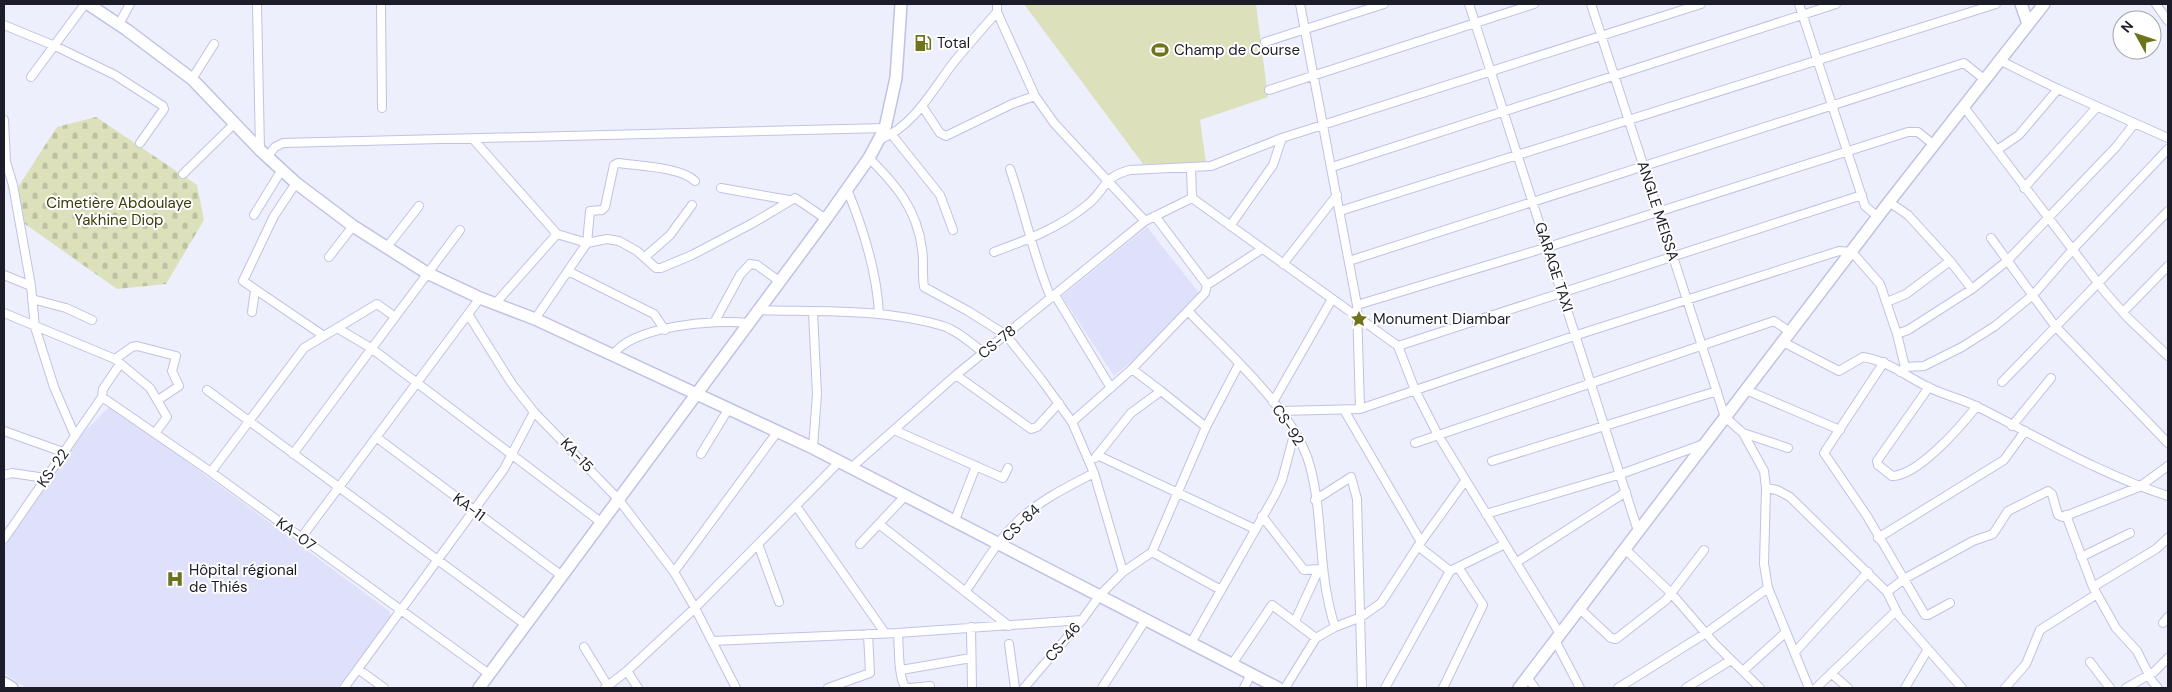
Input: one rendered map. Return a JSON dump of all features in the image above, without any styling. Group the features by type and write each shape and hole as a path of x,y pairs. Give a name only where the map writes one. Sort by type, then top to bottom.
{"street":[{"path":"31,77 86,4 119,24 192,79 264,154 296,183 354,226 427,273 480,298 535,319 840,461 1278,688"},
{"path":"119,24 130,4"},
{"path":"257,4 264,154"},
{"path":"381,4 382,108"},
{"path":"886,134 896,78 901,4"},
{"path":"1300,4 1350,261 1359,318 1360,409"},
{"path":"1265,42 1384,4"},
{"name":"GARAGE TAXI","path":"1469,4 1577,335 1638,531"},
{"path":"1269,90 1534,4"},
{"name":"ANGLE MEISSA","path":"1592,4 1725,417"},
{"path":"994,252 1031,239 1059,225 1088,205 1108,179 1117,173 1130,170 1211,166 1282,138 1324,124 1700,4"},
{"path":"1799,4 1865,206 1878,217"},
{"path":"1332,167 1836,4"},
{"path":"1340,211 1996,4"},
{"path":"2022,4 2028,24"},
{"path":"1518,688 1878,217 2044,4"},
{"path":"2156,4 2168,21"},
{"path":"479,688 619,500 695,393 826,219 886,134 922,106 997,8 1034,96 1054,123 1145,221"},
{"path":"4,25 55,46 115,75 164,107 140,143"},
{"path":"192,79 214,44"},
{"path":"2001,61 2097,107 2168,138"},
{"path":"1350,261 1964,63 1986,80"},
{"path":"1997,150 2019,135 2058,89"},
{"path":"922,106 940,133 946,136 1006,106 1034,96"},
{"path":"1964,107 2024,188 2098,282 2123,312 2168,356"},
{"path":"2024,188 2097,107"},
{"path":"4,120 5,167 31,286 35,327 54,387 75,436"},
{"path":"183,174 235,123"},
{"path":"1897,334 1908,330 1972,289 2007,261 2116,147 2134,124"},
{"path":"1357,305 1548,247 1908,132 1918,132 1934,145"},
{"path":"264,154 283,144 473,138 886,134 923,172 940,195 953,230"},
{"path":"473,138 557,234 587,243 607,240 619,242 644,257 656,268 661,268 744,228 789,200"},
{"path":"1230,226 1273,165 1282,138"},
{"path":"1903,369 1924,366 1962,347 1995,326 2034,294 2073,249 2168,149"},
{"path":"869,158 894,183 914,216 922,249 924,287 968,311 1006,335 1072,422 1094,473 1123,572"},
{"path":"535,319 587,243 590,211 592,209 602,210 605,207 614,165 618,163 674,172 692,178 695,181"},
{"path":"1191,168 1192,198 1398,346 1415,390 1438,435 1517,562 1557,637 1580,688"},
{"path":"1010,169 1026,216 1040,272 1111,388"},
{"path":"254,215 282,171"},
{"path":"296,183 274,216 242,281 324,336"},
{"path":"721,188 789,200 798,199 826,219"},
{"path":"847,189 874,276 878,314"},
{"path":"1284,264 1337,195"},
{"path":"1398,346 1862,195"},
{"name":"CS-78","path":"852,467 956,375 1145,221 1192,198"},
{"path":"1890,202 1908,214 1972,289"},
{"path":"644,257 670,235 692,205"},
{"path":"387,247 419,206"},
{"path":"2002,382 2168,211"},
{"path":"1155,216 1207,285"},
{"path":"329,257 354,226"},
{"path":"293,454 394,316 460,230"},
{"path":"495,304 557,234"},
{"path":"1991,238 2034,294 2055,326 2168,442"},
{"path":"1072,422 1132,369 1189,312 1205,293 1207,285 1262,248"},
{"path":"1281,412 1360,409 1577,335 1840,251 1852,252 1876,278 1887,302 1897,334 1903,369"},
{"path":"1887,302 1906,294 1950,261"},
{"path":"715,321 740,275 750,264 757,265 779,281"},
{"path":"2123,312 2168,266"},
{"path":"568,271 654,314 665,330"},
{"path":"4,275 31,286"},
{"path":"252,312 255,290"},
{"path":"301,538 480,298"},
{"path":"32,299 66,308 92,320"},
{"path":"1273,402 1332,299"},
{"path":"210,472 304,348 377,304 394,316"},
{"path":"757,310 840,311 878,314 944,326 984,353"},
{"path":"813,312 817,394 813,448"},
{"name":"CS-92","path":"1189,312 1273,402 1295,431 1310,465 1315,500 1320,570 1335,627"},
{"path":"4,313 117,362 150,388 167,417 155,434"},
{"name":"KA-15","path":"468,314 512,384 534,412 619,500 674,572 695,608 736,688"},
{"path":"613,355 620,346 665,330 715,321 747,323"},
{"path":"1415,443 1774,321 1790,332"},
{"path":"337,328 371,348 602,523"},
{"path":"1783,342 1839,371 1863,357 1903,369 1929,387 1977,406 2012,426 2140,487 2168,496"},
{"path":"117,362 132,347 137,346 176,356 172,371 178,386 158,400"},
{"name":"KS-22","path":"4,539 102,396 103,389 117,362"},
{"path":"1884,362 1824,454 1867,516 1878,538 1925,615 1950,603"},
{"path":"1221,590 1152,552 1206,427 1239,364"},
{"path":"1132,369 1206,427"},
{"path":"956,375 1031,429 1037,427 1058,403"},
{"path":"2012,426 2051,378"},
{"path":"1929,387 1877,461 1878,465 1892,476 1919,464 1940,448 1977,406"},
{"path":"207,390 526,624"},
{"path":"1746,390 1840,430"},
{"path":"1090,464 1131,413 1161,391"},
{"path":"1492,461 1717,391"},
{"name":"KA-07","path":"102,396 402,609 489,674"},
{"path":"701,454 729,408"},
{"path":"1344,410 1420,544 1450,571"},
{"path":"344,688 504,469 534,412"},
{"path":"1725,417 1743,433 1762,465 1766,488 1764,564 1768,588 1809,688"},
{"path":"894,430 1003,478 1008,468"},
{"path":"4,431 63,452"},
{"path":"674,572 778,431"},
{"path":"1191,643 1282,480 1295,431"},
{"path":"1878,538 2004,460 2025,431"},
{"path":"1743,433 1788,448"},
{"name":"KA-11","path":"376,437 562,576"},
{"path":"1486,514 1621,474 1705,444"},
{"path":"1097,456 1179,492 1255,530"},
{"path":"584,646 606,687 628,671 695,608 840,461"},
{"path":"955,520 976,466"},
{"path":"1887,592 1904,579 1993,534 2008,511 2048,491 2052,494 2060,517 2140,487 2168,466"},
{"path":"4,474 12,472 45,478"},
{"name":"CS-84","path":"965,592 999,543 1019,520 1051,495 1094,473"},
{"path":"1315,500 1350,477 1357,499 1362,688"},
{"path":"1285,688 1316,638 1335,627 1360,617 1381,603 1420,544 1466,481"},
{"path":"1766,488 1777,490 1790,498 1868,572 1887,592 1896,611 1962,688"},
{"path":"1517,562 1626,492"},
{"path":"860,544 906,495"},
{"path":"796,506 885,633"},
{"path":"2066,515 2095,590 2116,628 2137,651 2158,688"},
{"path":"1262,516 1304,570 1320,570 1295,621"},
{"path":"879,524 1009,626"},
{"path":"2081,557 2130,532"},
{"path":"2005,688 2026,664 2040,630 2156,549 2168,538"},
{"path":"758,544 779,602"},
{"path":"1385,688 1450,571 1505,544"},
{"path":"1625,549 1671,593 1731,660 1757,685 1748,688"},
{"path":"1579,608 1611,638 1616,639 1660,606 1704,550"},
{"name":"CS-46","path":"1024,688 1082,620 1100,595 1123,572 1152,552"},
{"path":"1443,688 1483,605 1458,567"},
{"path":"1795,652 1868,572"},
{"path":"1618,688 1706,633 1768,588"},
{"path":"1232,664 1272,605 1316,638"},
{"path":"1816,688 1896,611"},
{"path":"1102,688 1146,618"},
{"path":"712,641 898,633 1082,620"},
{"path":"971,627 972,688"},
{"path":"1743,671 1786,632"},
{"path":"898,633 903,684 906,688"},
{"path":"828,688 870,673 868,634"},
{"path":"1009,644 1015,688"},
{"path":"1905,688 1928,649"},
{"path":"901,670 971,658"},
{"path":"2126,688 2149,675 2168,658"},
{"path":"1686,688 1731,660"},
{"path":"2090,662 2110,688"},
{"path":"358,669 384,688"},
{"path":"628,671 638,688"},
{"path":"1831,673 1848,688"},
{"path":"1244,688 1251,674"},
{"path":"1527,677 1535,688"},
{"path":"4,683 12,688"},
{"path":"910,688 930,686"}],"shaded area":[{"path":"1147,227 1200,294 1135,359 1114,376 1062,296"},
{"name":"Hôpital régional de Thiés","path":"109,407 116,409 389,611 391,616 337,688 26,688 4,673 4,547 82,434"}],"green space":[{"name":"Champ de Course","path":"1024,4 1256,4 1268,97 1200,120 1206,163 1143,164"},
{"name":"Cimetière Abdoulaye Yakhine Diop","path":"96,117 197,185 204,220 166,284 117,289 25,224 18,187 57,127"}],"place":[{"name":"Total","path":"923,43"},
{"name":"Champ de Course","path":"1160,50"},
{"name":"Monument Diambar","path":"1359,319"},
{"name":"Hôpital régional de Thiés","path":"175,579"}]}
